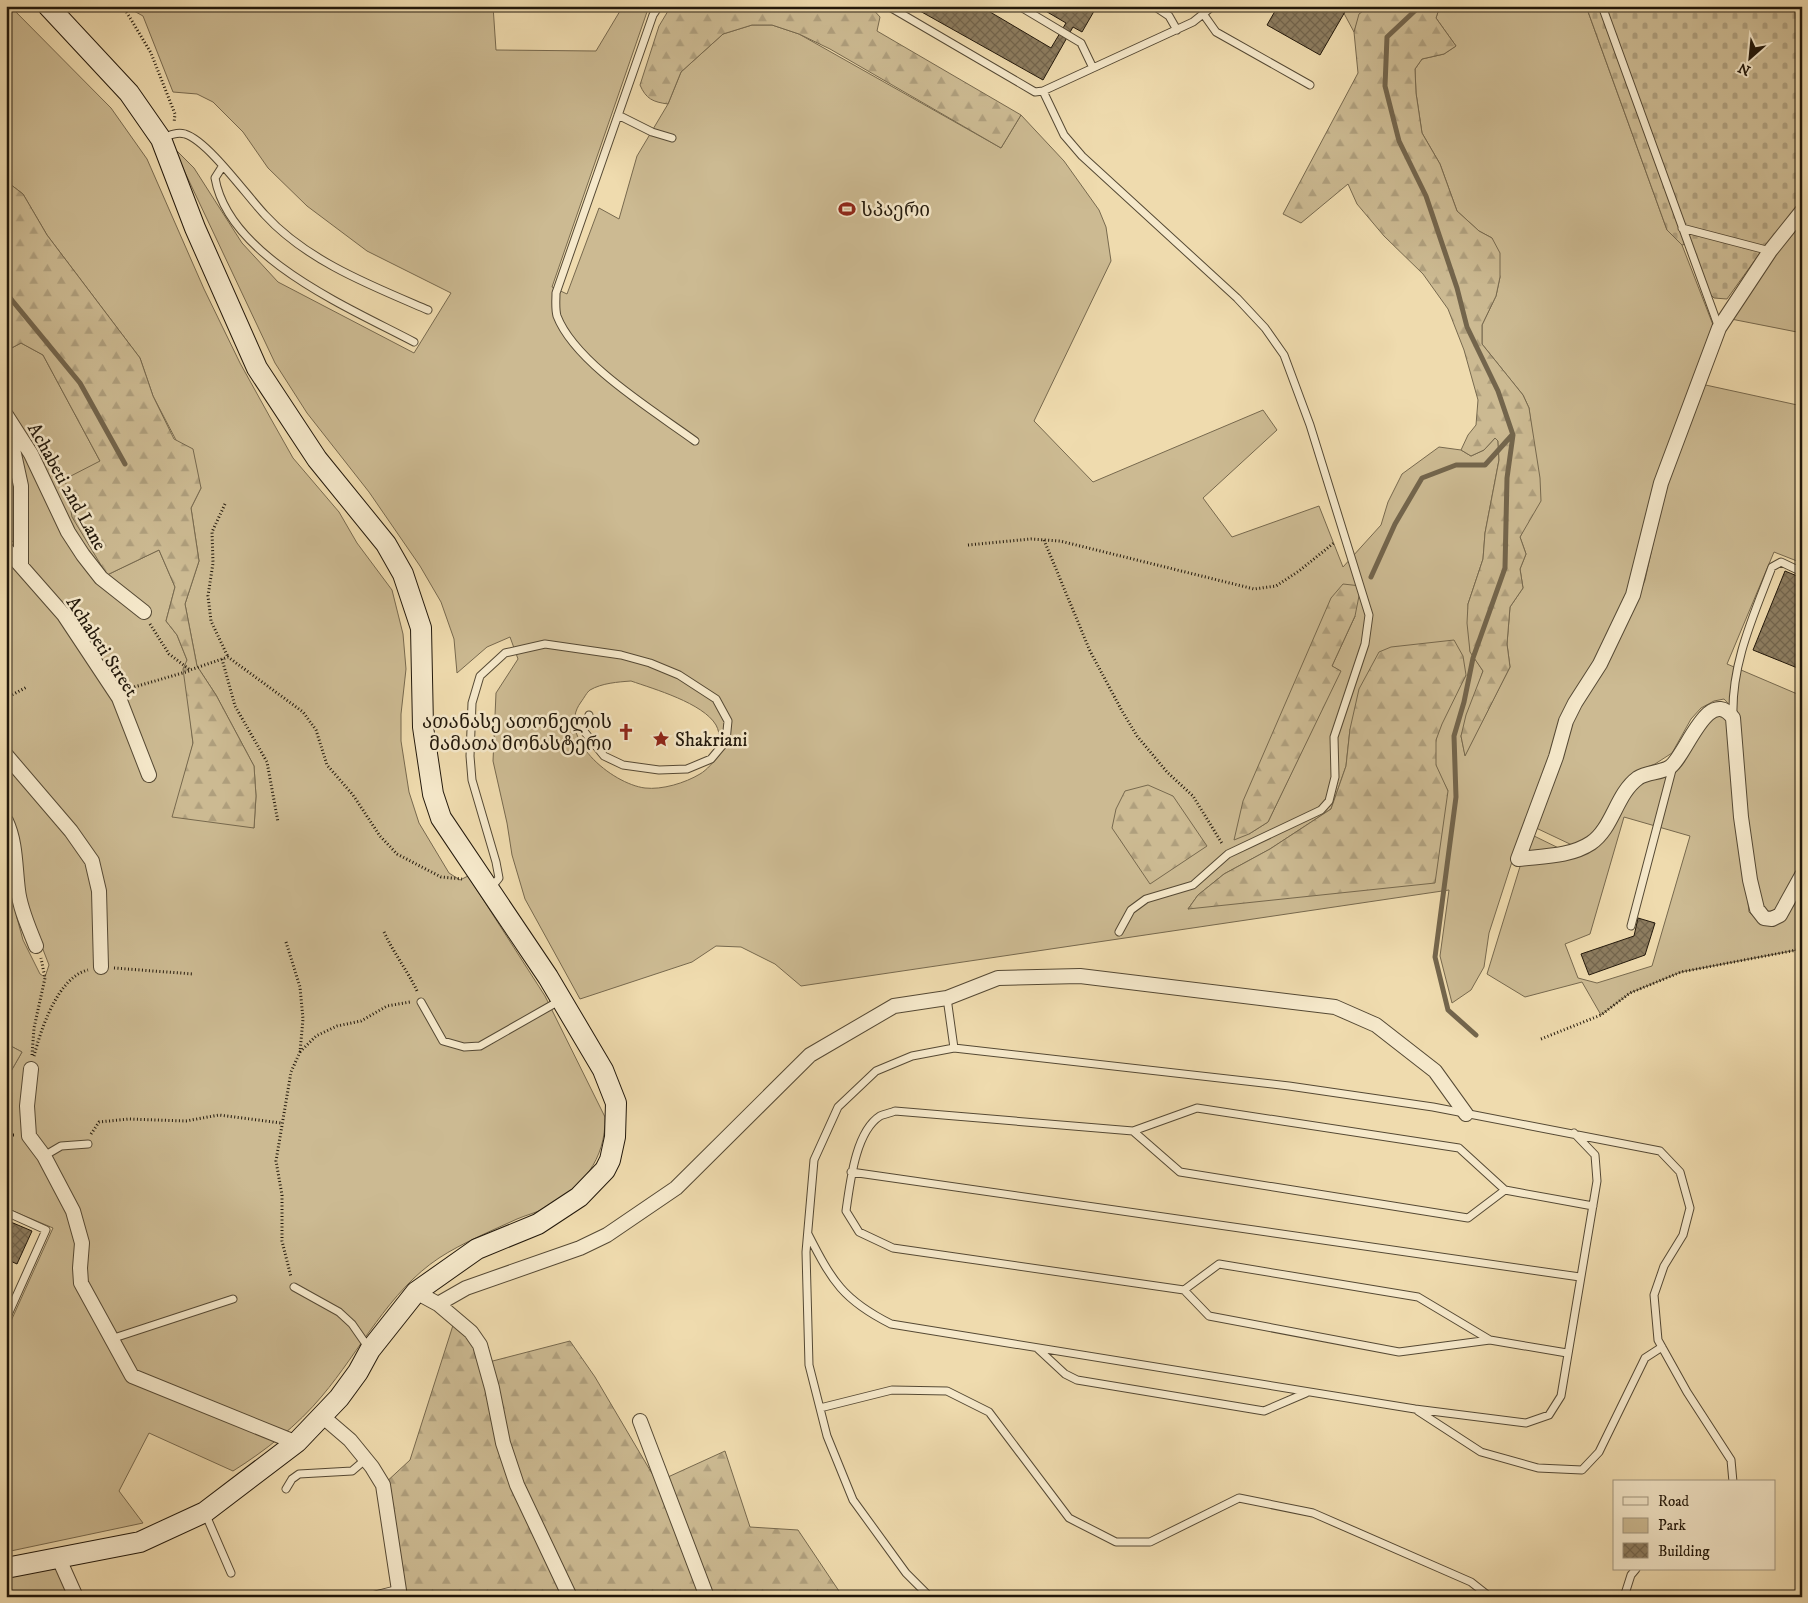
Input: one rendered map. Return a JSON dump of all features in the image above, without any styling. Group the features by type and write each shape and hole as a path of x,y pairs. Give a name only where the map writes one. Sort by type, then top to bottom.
{"street":[{"path":"6,1568 140,1542 205,1512 296,1443 339,1398 370,1350 416,1292 477,1249 538,1224 578,1197 608,1165 615,1137 616,1103 603,1070 561,999 441,818 432,794 422,727 420,628 403,574 386,544 317,459 257,368 195,228 166,137 129,93 48,6"},
{"path":"1802,212 1770,251 1719,328 1661,483 1633,595 1600,664 1566,721 1556,757 1518,859 1573,852 1593,842 1606,826 1616,805 1638,778 1670,767 1695,728 1709,713 1716,709 1723,709 1733,718 1741,817 1750,880 1756,909 1764,918 1772,919 1780,915 1802,875"},
{"path":"9,420 11,440 21,486 21,565"},
{"name":"Achabeti 2nd Lane","path":"9,420 31,454 68,532 83,555 101,578 144,612"},
{"name":"Achabeti Street","path":"6,548 64,615 115,693 149,775"},
{"path":"6,755 71,831 92,862 99,890 101,967"},
{"path":"6,821 10,830 16,861 18,892 36,946"},
{"path":"438,1304 466,1288 580,1248 607,1235 676,1188 810,1055 894,1006 947,998 998,978 1080,976 1335,1007 1376,1025 1435,1071 1466,1114"},
{"path":"31,1069 27,1106 28,1136 44,1156 73,1211 82,1243 81,1283 132,1376 296,1443"},
{"path":"416,1292 438,1304 471,1332 480,1345 492,1388 503,1443 516,1485 570,1597"},
{"path":"322,1416 350,1440 366,1459 383,1485 400,1593"},
{"path":"640,1421 707,1597"},
{"path":"59,1559 76,1597"}],"lane":[{"path":"659,6 653,15 556,293 556,314 568,336 591,364 695,442"},
{"path":"888,6 1035,92 1043,92 1177,30 1204,15 1213,6"},
{"path":"1019,6 1081,43 1093,68"},
{"path":"1154,6 1169,16 1177,30"},
{"path":"1602,6 1719,328"},
{"path":"1204,15 1208,24 1216,32 1310,85"},
{"path":"1043,92 1064,135 1082,156 1237,298 1265,328 1284,355 1310,425 1369,615 1365,644 1334,737 1335,777 1329,801 1321,810 1228,854 1193,885 1146,899 1131,910 1119,932"},
{"path":"618,115 652,132 672,138"},
{"path":"166,137 184,134 195,139 266,217 309,251 348,276 428,310"},
{"path":"222,167 215,178 217,190 244,235 303,283 414,342"},
{"path":"1682,228 1770,251"},
{"path":"1733,718 1732,695 1740,650 1772,567 1781,562 1802,572"},
{"path":"489,890 499,878 472,780 470,756 472,703 480,676 505,653 545,644 622,655 650,662 679,676 716,699 728,721 726,741 711,759 687,769 659,770 623,765 604,756 583,730 589,715"},
{"path":"1631,926 1675,761"},
{"path":"947,998 954,1048"},
{"path":"422,1002 443,1041 464,1046 480,1046 561,999"},
{"path":"930,1597 906,1573 854,1500 827,1436 809,1365 806,1252 814,1160 838,1107 876,1071 912,1056 954,1048 1289,1086 1466,1114 1574,1133 1660,1151 1680,1172 1690,1208 1683,1235 1664,1266 1654,1295 1658,1340 1687,1392 1731,1460 1733,1480"},
{"path":"1567,1353 1490,1340 1399,1352 1209,1316 1184,1290 893,1248 859,1232 846,1211 851,1172 865,1133 880,1116 896,1111 1133,1131 1197,1108 1460,1148 1505,1190 1593,1206"},
{"path":"1133,1131 1180,1172 1429,1212 1468,1218 1505,1190"},
{"path":"808,1234 822,1262 846,1296 868,1312 891,1324 1416,1410 1526,1423 1549,1415 1560,1396 1598,1181 1595,1155 1574,1133"},
{"path":"44,1156 61,1146 88,1144"},
{"path":"851,1172 1580,1277"},
{"path":"6,1212 46,1230 6,1319"},
{"path":"1184,1290 1219,1264 1418,1297 1490,1340"},
{"path":"294,1287 338,1312 352,1324 370,1350"},
{"path":"110,1339 234,1299"},
{"path":"1416,1410 1481,1452 1538,1468 1582,1470 1599,1452 1645,1358 1662,1347"},
{"path":"1036,1348 1065,1374 1077,1380 1264,1411 1307,1392"},
{"path":"820,1408 892,1390 947,1391 990,1412 1069,1518 1116,1542 1150,1542 1240,1498 1313,1513 1471,1582 1490,1597"},
{"path":"286,1489 292,1479 299,1474 352,1471 366,1459"},
{"path":"205,1512 231,1573"},
{"path":"1624,1597 1631,1575 1635,1570"},
{"path":"367,1597 400,1593"}],"path":[{"path":"123,6 151,53 175,114 166,137"},
{"path":"225,504 212,532 213,563 208,596 211,621 228,657 303,712 316,730 327,765 353,795 380,836 397,854 441,877 460,880 478,873"},
{"path":"968,545 1031,539 1060,541 1254,589 1276,586 1299,571 1343,535"},
{"path":"1044,540 1090,651 1122,711 1137,736 1167,772 1193,796 1228,854"},
{"path":"144,612 168,654 190,670"},
{"path":"115,693 228,657"},
{"path":"222,660 235,706 267,762 278,822"},
{"path":"6,698 27,687"},
{"path":"300,1052 316,1036 337,1026 360,1021 387,1006 403,1002 422,1002 412,980 393,954 384,932"},
{"path":"286,942 300,987 303,1019 300,1052 291,1072 276,1161 282,1195 282,1241 294,1287"},
{"path":"31,1069 34,1028 45,978 43,962 36,946"},
{"path":"1541,1039 1601,1015 1630,993 1681,972 1802,949"},
{"path":"31,1069 39,1035 65,985 80,972 101,967 193,974"},
{"path":"88,1144 92,1129 99,1122 129,1119 186,1121 220,1115 281,1123"}],"green space":[{"path":"6,6 10,6 111,108 147,159 204,289 240,363 293,458 339,512 357,543 392,590 403,634 406,669 401,714 401,741 409,792 419,823 449,873 460,880 468,876 545,996 605,1117 601,1146 596,1159 581,1182 570,1192 545,1208 467,1242 439,1258 421,1272 390,1304 336,1379 313,1407 281,1437 257,1455 233,1471 149,1433 119,1491 143,1523 6,1552 6,1332 53,1228 6,1208 6,1080 22,1052 9,1045 6,1047 6,834 17,918 23,940 40,974 45,977 49,965 23,898 17,838 6,808 6,762 22,767 6,743 6,552 72,635 121,710 129,703 98,657 25,563 16,441 93,565 6,411 6,351 21,343 43,355 100,461 107,575 159,550 175,587 166,621 177,635 187,660 187,688 193,744 182,784 254,828 256,796 254,766 216,695 197,666 185,604 199,561 191,508 201,488 153,396 140,358 47,235 23,194 6,181"},
{"path":"125,6 493,6 496,50 596,51 623,6 649,6 552,287 567,294 599,208 619,219 637,156 668,104 681,72 723,34 752,25 772,25 799,34 1001,148 1021,115 1064,161 1099,210 1106,227 1111,261 1034,421 1093,482 1263,410 1277,430 1203,498 1232,537 1319,506 1343,567 1381,525 1388,502 1402,474 1439,447 1461,450 1471,456 1484,450 1495,438 1498,441 1499,460 1485,533 1483,559 1468,604 1470,651 1483,671 1461,736 1465,755 1510,667 1507,644 1510,607 1523,588 1520,569 1526,554 1520,537 1529,519 1532,434 1529,408 1523,395 1482,344 1482,325 1496,296 1500,277 1492,238 1479,231 1457,211 1440,164 1422,133 1416,93 1415,69 1422,59 1444,54 1456,46 1436,18 1440,6 1586,6 1667,230 1682,245 1715,330 1638,568 1519,840 1489,933 1484,967 1471,990 1452,1003 1440,956 1449,890 801,986 775,964 741,947 716,946 692,962 580,999 525,899 512,855 493,761 496,693 518,659 510,637 487,647 457,673 454,639 441,602 420,566 369,492 307,413 275,363 173,147 194,168 242,243 278,282 414,353 451,293 367,251 307,206 268,168 243,132 213,102 197,94 173,92 143,16","holes":["1355,616 1332,666 1340,671 1268,822 1249,834","1466,675 1443,719 1435,743 1434,755 1436,766 1448,791 1188,909 1198,895 1224,874 1270,849 1331,809 1346,766 1350,729","631,681 665,693 689,704 710,717 719,732 719,756 700,774 673,785 645,788 632,785 617,778 591,757 581,744 575,730 575,716 581,702 590,690 615,682"]},
{"path":"671,6 870,6 880,17 877,31 1021,115 1001,148 830,49 799,34 772,25 752,25 723,34 681,72 668,104 658,102 648,97 640,85 659,26"},
{"path":"1340,6 1370,6 1360,14 1354,32"},
{"path":"1370,6 1440,6 1436,18 1456,46 1444,54 1422,59 1415,69 1416,93 1422,133 1440,164 1457,211 1479,231 1492,238 1500,253 1500,277 1496,296 1482,325 1482,344 1523,395 1529,408 1540,478 1541,501 1520,537 1526,554 1520,569 1523,588 1510,607 1507,644 1510,667 1465,756 1461,736 1466,715 1483,671 1470,652 1467,623 1468,604 1483,559 1485,533 1499,460 1498,441 1495,438 1484,450 1471,456 1461,450 1468,435 1476,425 1478,400 1464,350 1448,309 1423,274 1384,236 1357,204 1348,184 1301,223 1283,214 1358,73 1354,32 1359,14"},
{"path":"1586,6 1802,6 1802,202 1789,221 1765,246 1727,299 1714,298 1708,292 1691,243 1682,245 1667,230"},
{"path":"6,181 23,194 47,235 140,358 153,396 174,439 193,449 201,488 191,508 199,561 185,604 197,666 216,695 254,766 256,796 254,828 172,817 193,743 183,669 187,660 177,635 166,621 175,587 159,550 107,575 72,517 65,479 100,461 43,355 21,343 6,351"},
{"path":"1802,217 1802,333 1731,319"},
{"path":"1701,384 1802,406 1802,563 1774,552 1727,664 1802,696 1802,866 1778,912 1769,914 1760,905 1745,815 1738,714 1724,699 1714,701 1701,708 1691,719 1672,753 1655,764 1636,771 1589,838 1572,845 1534,827 1580,702 1636,603 1645,580 1667,480"},
{"path":"6,435 18,487 16,540 13,542 6,534"},
{"path":"1343,584 1361,586 1355,616 1332,666 1341,671 1268,822 1249,834 1234,840 1243,801 1331,598"},
{"path":"1454,640 1463,656 1466,675 1436,740 1436,765 1448,791 1435,883 1188,909 1198,895 1224,874 1270,849 1331,809 1346,766 1350,729 1359,689 1379,652 1391,647"},
{"path":"1719,711 1730,725 1749,912 1757,920 1773,923 1802,883 1802,949 1681,972 1630,993 1601,1015 1582,982 1525,997 1487,974 1530,834 1573,855 1597,843 1638,782 1672,769 1697,729","holes":["1624,817 1690,836 1652,966 1597,983 1578,978 1565,944 1590,934"]},
{"path":"1148,785 1173,796 1207,846 1150,884 1112,828 1116,809 1125,791"},
{"path":"9,1045 22,1052 6,1080 6,1047"},
{"path":"455,1319 485,1363 570,1341 595,1377 657,1482 725,1451 750,1527 798,1530 843,1597 400,1597 383,1485 410,1460"},
{"path":"59,1559 76,1597 6,1597 6,1568"}],"building":[{"path":"911,6 980,6 1051,48 1066,23 1037,6 1097,6 1082,32 1073,27 1043,80"},
{"path":"1278,6 1340,6 1346,10 1320,55 1267,25"},
{"path":"1785,571 1802,578 1802,664 1800,669 1753,650"},
{"path":"1638,918 1655,923 1645,955 1589,975 1581,954 1634,936"},
{"path":"6,1220 32,1231 17,1264 6,1259"}],"waterway":[{"path":"1420,6 1387,37 1385,86 1399,141 1426,196 1457,288 1467,327 1498,391 1513,435 1507,478 1505,568 1473,658 1464,702 1454,736 1456,797 1435,957 1448,1010 1476,1035"},
{"path":"6,293 80,383 125,464"},
{"path":"1371,577 1395,524 1422,478 1456,465 1485,465 1512,435"}],"place":[{"name":"სპაერი","path":"847,209"},
{"name":"ათანასე ათონელის მამათა მონასტერი","path":"626,732"},
{"name":"Shakriani","path":"661,739"}]}
